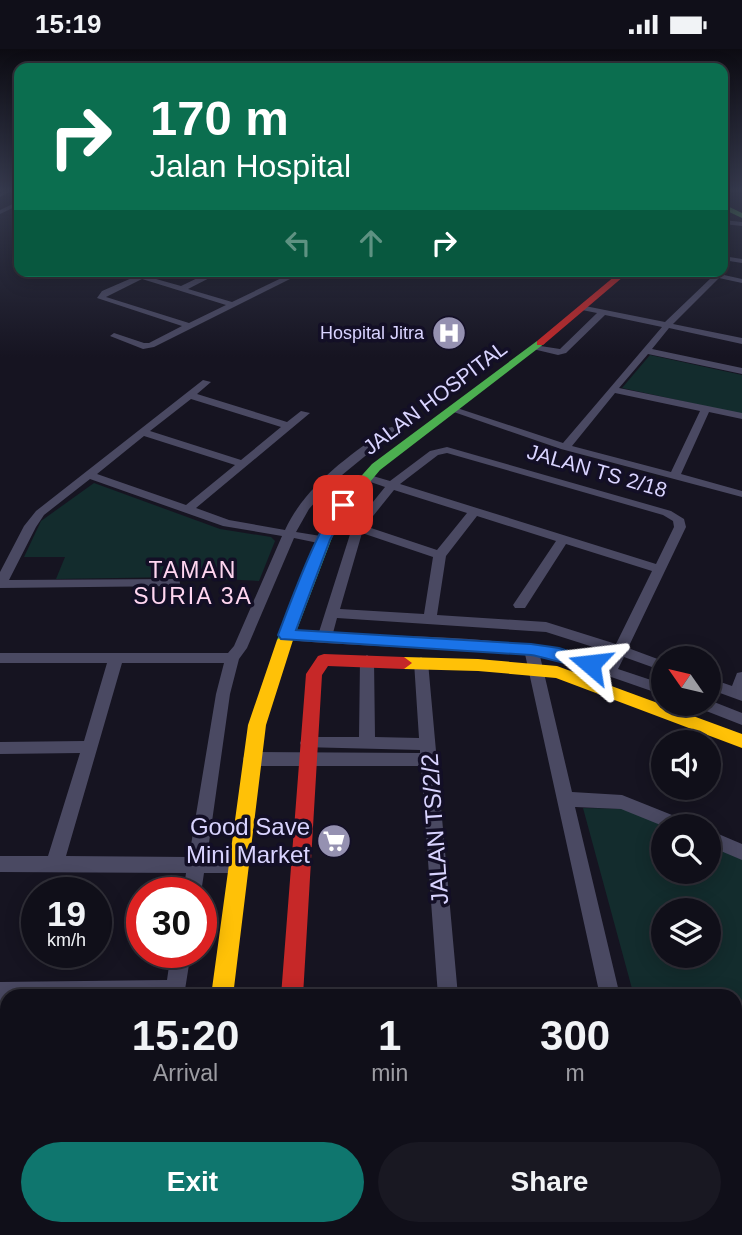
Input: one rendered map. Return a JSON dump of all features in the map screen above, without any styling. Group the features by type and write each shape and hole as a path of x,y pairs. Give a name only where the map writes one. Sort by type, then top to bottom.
{"main road":[{"name":"JALAN HOSPITAL","path":"223,989 251,759 262,705 323,540 343,505 366,477 388,457 537,347 619,277"},
{"path":"292,989 307,752 317,667 328,659 536,669 565,674 742,741"}],"street":[{"path":"729,279 742,268"},
{"path":"190,325 100,296 142,277 234,305"},
{"path":"181,289 206,277"},
{"path":"114,336 148,346 290,277"},
{"path":"565,447 648,351 666,326 716,277"},
{"path":"721,277 742,281"},
{"path":"585,308 742,341"},
{"path":"537,347 563,351 603,312"},
{"path":"648,351 742,371"},
{"path":"174,583 0,584 35,519 206,382"},
{"path":"614,390 742,416"},
{"path":"190,395 288,426"},
{"path":"675,476 706,409"},
{"path":"453,410 565,447 742,494"},
{"path":"187,509 304,413"},
{"path":"195,877 223,694 232,658 240,648 289,534 305,505 331,476 392,430"},
{"path":"143,432 242,464"},
{"name":"JALAN TS 2/18","path":"392,485 434,453 447,450 667,513 678,519 680,527 610,671"},
{"path":"90,475 239,526 323,540"},
{"path":"366,477 659,569"},
{"path":"324,638 358,528 392,485"},
{"path":"430,619 440,555 474,512"},
{"path":"358,528 440,555"},
{"path":"520,605 563,539"},
{"path":"331,613 555,629 651,662"},
{"path":"286,635 531,649 559,654 651,686"},
{"path":"531,649 608,989"},
{"path":"0,658 232,658"},
{"path":"55,864 116,658"},
{"path":"367,660 367,743"},
{"name":"JALAN TS/2/2","path":"421,662 447,989"},
{"path":"721,687 739,694 742,677"},
{"path":"721,711 742,719"},
{"path":"251,759 367,743 430,752"},
{"path":"0,748 90,747"},
{"path":"307,752 430,752"},
{"path":"567,799 622,802 652,814"},
{"path":"721,843 742,852"},
{"path":"0,864 237,865"},
{"path":"175,989 178,968"}],"green space":[{"path":"650,355 742,375 742,414 622,388"},
{"path":"94,483 220,529 271,537 275,541 259,581 180,577 56,579 65,557 24,557 41,521"},
{"path":"583,808 630,809 651,820 651,884 721,884 721,849 742,859 742,989 632,989"}],"traffic: fast":[{"path":"285,640 328,530 343,505 376,467 540,343"}],"traffic: slow":[{"path":"223,989 257,725 285,640"},
{"path":"404,663 478,665 557,672 742,741"}],"traffic: jam":[{"path":"540,343 619,277"},
{"path":"292,989 314,674 324,660 404,663"}],"place":[{"name":"Hospital Jitra","path":"449,333"},
{"name":"Good Save Mini Market","path":"334,841"}],"district":[{"name":"TAMAN SURIA 3A","path":"193,583"}],"route":[{"path":"343,505 323,540 286,635 531,649 590,664"}]}
